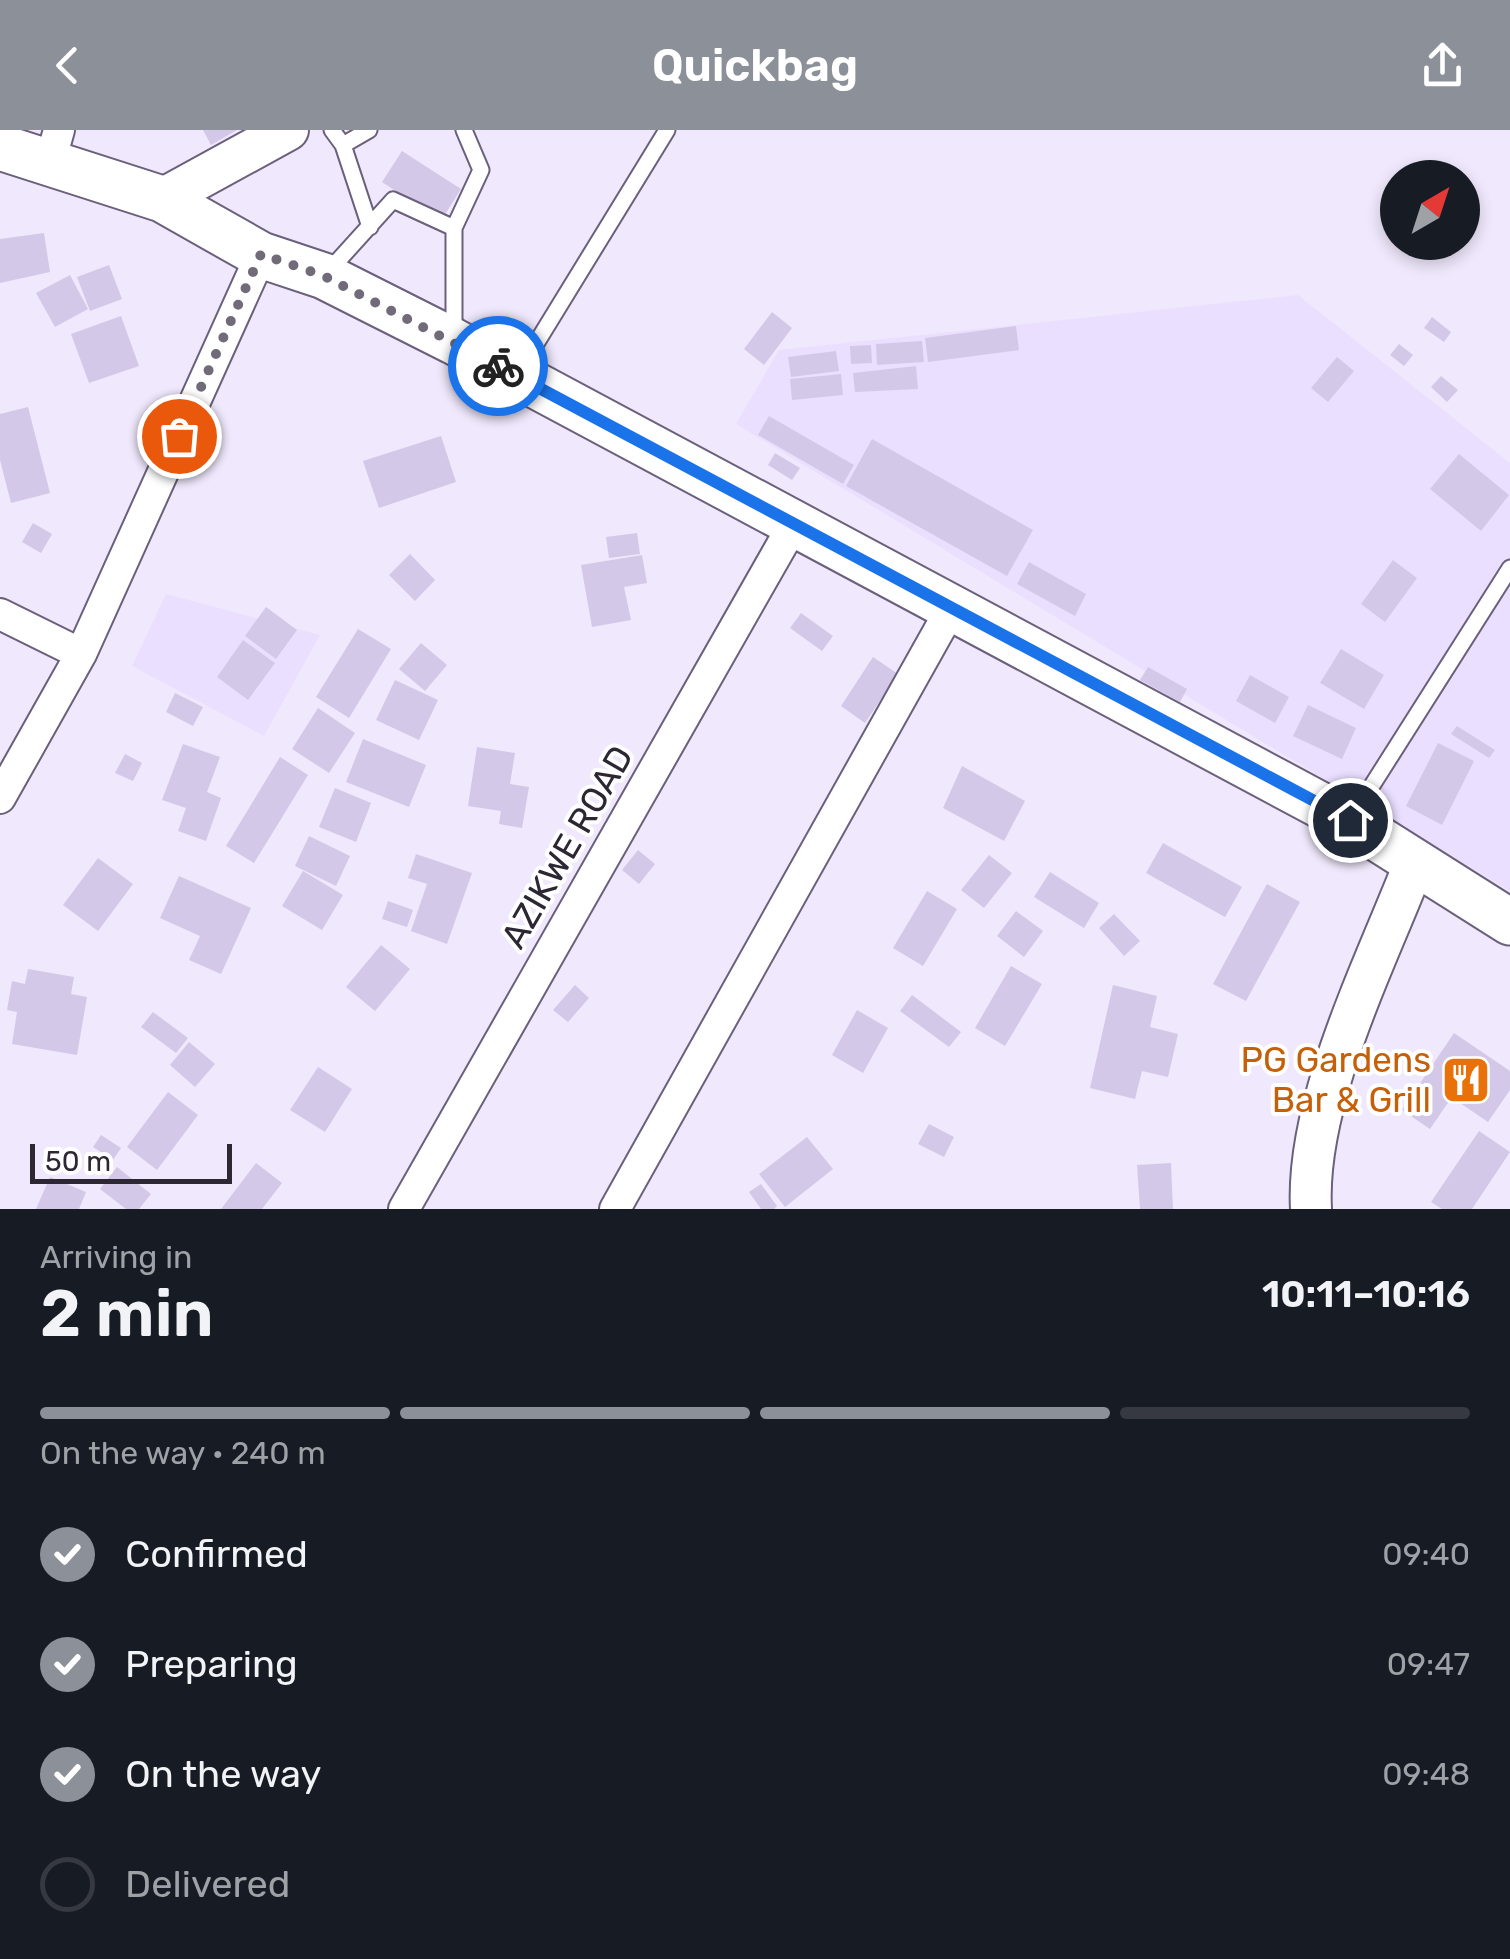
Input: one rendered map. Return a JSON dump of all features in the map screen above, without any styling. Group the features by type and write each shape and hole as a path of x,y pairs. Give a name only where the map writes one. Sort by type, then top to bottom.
{"main road":[{"path":"0,147 54,146 261,254 324,276 454,341 1350,820 1510,922"}],"street":[{"path":"162,199 288,130"},
{"path":"0,798 81,654 261,254"},
{"name":"AZIKWE ROAD","path":"404,1209 795,522"},
{"path":"615,1209 951,609"},
{"path":"0,614 81,654"},
{"path":"1311,1209 1310,1188 1326,1096 1415,862"}],"lane":[{"path":"332,130 344,145 370,227"},
{"path":"344,145 370,130"},
{"path":"454,341 454,228 481,170 464,130"},
{"path":"516,376 667,130"},
{"path":"324,276 393,200 454,228"},
{"path":"1350,820 1510,568"}],"shaded area":[{"path":"1298,295 1510,463 1510,891 736,424 779,350"},
{"path":"166,594 320,635 264,736 132,666"}],"building":[{"path":"203,130 237,130 211,145"},
{"path":"402,151 461,189 441,221 382,182"},
{"path":"44,233 50,272 0,283 0,239"},
{"path":"109,265 122,299 90,311 77,277"},
{"path":"70,275 88,309 55,327 36,293"},
{"path":"772,312 792,328 764,365 744,349"},
{"path":"121,316 139,366 89,383 71,334"},
{"path":"1432,317 1451,332 1444,342 1424,328"},
{"path":"1016,326 1019,350 928,362 925,338"},
{"path":"922,341 924,362 877,365 876,344"},
{"path":"1399,344 1413,355 1404,366 1390,355"},
{"path":"871,345 872,363 851,364 850,346"},
{"path":"836,351 839,371 791,377 788,357"},
{"path":"1337,357 1354,371 1328,402 1311,388"},
{"path":"916,366 918,389 855,392 853,373"},
{"path":"841,374 843,395 792,400 790,379"},
{"path":"1441,376 1458,390 1447,402 1431,387"},
{"path":"28,407 50,493 11,503 0,460 0,414"},
{"path":"769,416 854,465 843,484 758,435"},
{"path":"441,436 456,482 379,508 363,461"},
{"path":"872,439 1033,530 1007,576 846,486"},
{"path":"775,453 800,468 792,480 768,465"},
{"path":"1459,454 1509,495 1481,531 1430,489"},
{"path":"33,523 52,534 41,553 22,542"},
{"path":"637,533 640,554 609,558 606,537"},
{"path":"410,554 435,580 415,601 389,575"},
{"path":"642,555 647,583 624,587 631,620 592,627 581,565"},
{"path":"1393,560 1417,578 1385,622 1361,604"},
{"path":"1029,562 1086,594 1075,616 1017,584"},
{"path":"266,607 297,630 276,659 245,636"},
{"path":"801,613 833,636 822,651 790,628"},
{"path":"358,629 391,649 349,718 316,697"},
{"path":"243,640 275,663 248,700 217,677"},
{"path":"421,643 447,665 425,691 399,669"},
{"path":"1341,649 1384,675 1364,709 1320,683"},
{"path":"873,657 898,674 865,723 841,706"},
{"path":"1148,667 1187,689 1180,702 1140,680"},
{"path":"1250,675 1289,697 1275,723 1236,701"},
{"path":"395,680 438,700 419,740 376,720"},
{"path":"175,693 203,707 193,726 166,712"},
{"path":"1308,705 1356,728 1342,759 1293,736"},
{"path":"318,708 355,733 329,773 292,749"},
{"path":"1457,726 1495,750 1489,758 1451,734"},
{"path":"363,739 426,765 409,807 346,782"},
{"path":"1438,743 1474,761 1442,825 1406,806"},
{"path":"183,744 220,757 207,792 221,798 206,841 178,831 186,808 162,800"},
{"path":"477,747 515,753 510,784 529,787 522,828 499,824 501,811 468,806"},
{"path":"125,754 142,763 133,781 115,773"},
{"path":"280,757 308,775 254,863 226,846"},
{"path":"962,766 1025,801 1004,841 943,808"},
{"path":"335,788 371,803 356,842 319,827"},
{"path":"309,836 350,856 336,886 295,866"},
{"path":"1163,843 1242,887 1225,917 1146,873"},
{"path":"638,850 655,864 639,884 622,870"},
{"path":"416,854 472,873 447,944 411,931 427,884 408,878"},
{"path":"989,855 1012,873 984,908 961,890"},
{"path":"98,858 133,884 98,931 63,905"},
{"path":"303,871 343,895 322,930 282,906"},
{"path":"1050,872 1099,903 1084,928 1034,897"},
{"path":"179,876 251,908 221,974 189,960 200,936 160,918"},
{"path":"1267,884 1300,902 1246,1001 1213,984"},
{"path":"927,891 957,909 923,966 893,948"},
{"path":"388,901 413,910 407,927 382,919"},
{"path":"1016,911 1043,931 1024,957 997,936"},
{"path":"1114,914 1140,941 1124,956 1099,928"},
{"path":"381,945 410,969 375,1011 346,987"},
{"path":"1011,966 1042,984 1005,1046 975,1028"},
{"path":"28,969 74,977 71,994 87,997 77,1055 12,1044 17,1012 7,1010 12,981 25,984"},
{"path":"575,985 589,998 568,1022 553,1010"},
{"path":"1113,985 1157,996 1150,1027 1178,1034 1168,1077 1142,1071 1135,1099 1090,1088"},
{"path":"912,995 961,1032 949,1047 900,1011"},
{"path":"857,1010 888,1028 863,1073 832,1055"},
{"path":"153,1012 188,1038 176,1053 141,1027"},
{"name":"PG Gardens Bar & Grill","path":"1454,1033 1510,1071 1510,1090 1488,1122 1460,1103 1467,1094 1458,1088 1430,1129 1402,1110"},
{"path":"189,1042 215,1064 195,1087 170,1065"},
{"path":"318,1067 352,1089 325,1132 290,1110"},
{"path":"168,1092 198,1115 157,1170 127,1147"},
{"path":"929,1124 954,1137 944,1157 918,1144"},
{"path":"1479,1131 1510,1152 1472,1209 1442,1209 1431,1202"},
{"path":"101,1135 121,1148 113,1160 93,1147"},
{"path":"807,1137 833,1169 785,1207 759,1174"},
{"path":"256,1163 282,1183 262,1209 221,1209"},
{"path":"1171,1163 1173,1209 1140,1209 1137,1165"},
{"path":"117,1167 151,1194 139,1209 126,1209 100,1189"},
{"path":"50,1177 86,1192 79,1209 36,1209"},
{"path":"761,1184 777,1206 774,1209 761,1209 749,1192"}],"way so far":[{"path":"179,436 261,254 324,276 498,366"}],"place":[{"name":"PG Gardens Bar & Grill","path":"1466,1080"}],"route":[{"path":"498,366 1350,820"}]}
